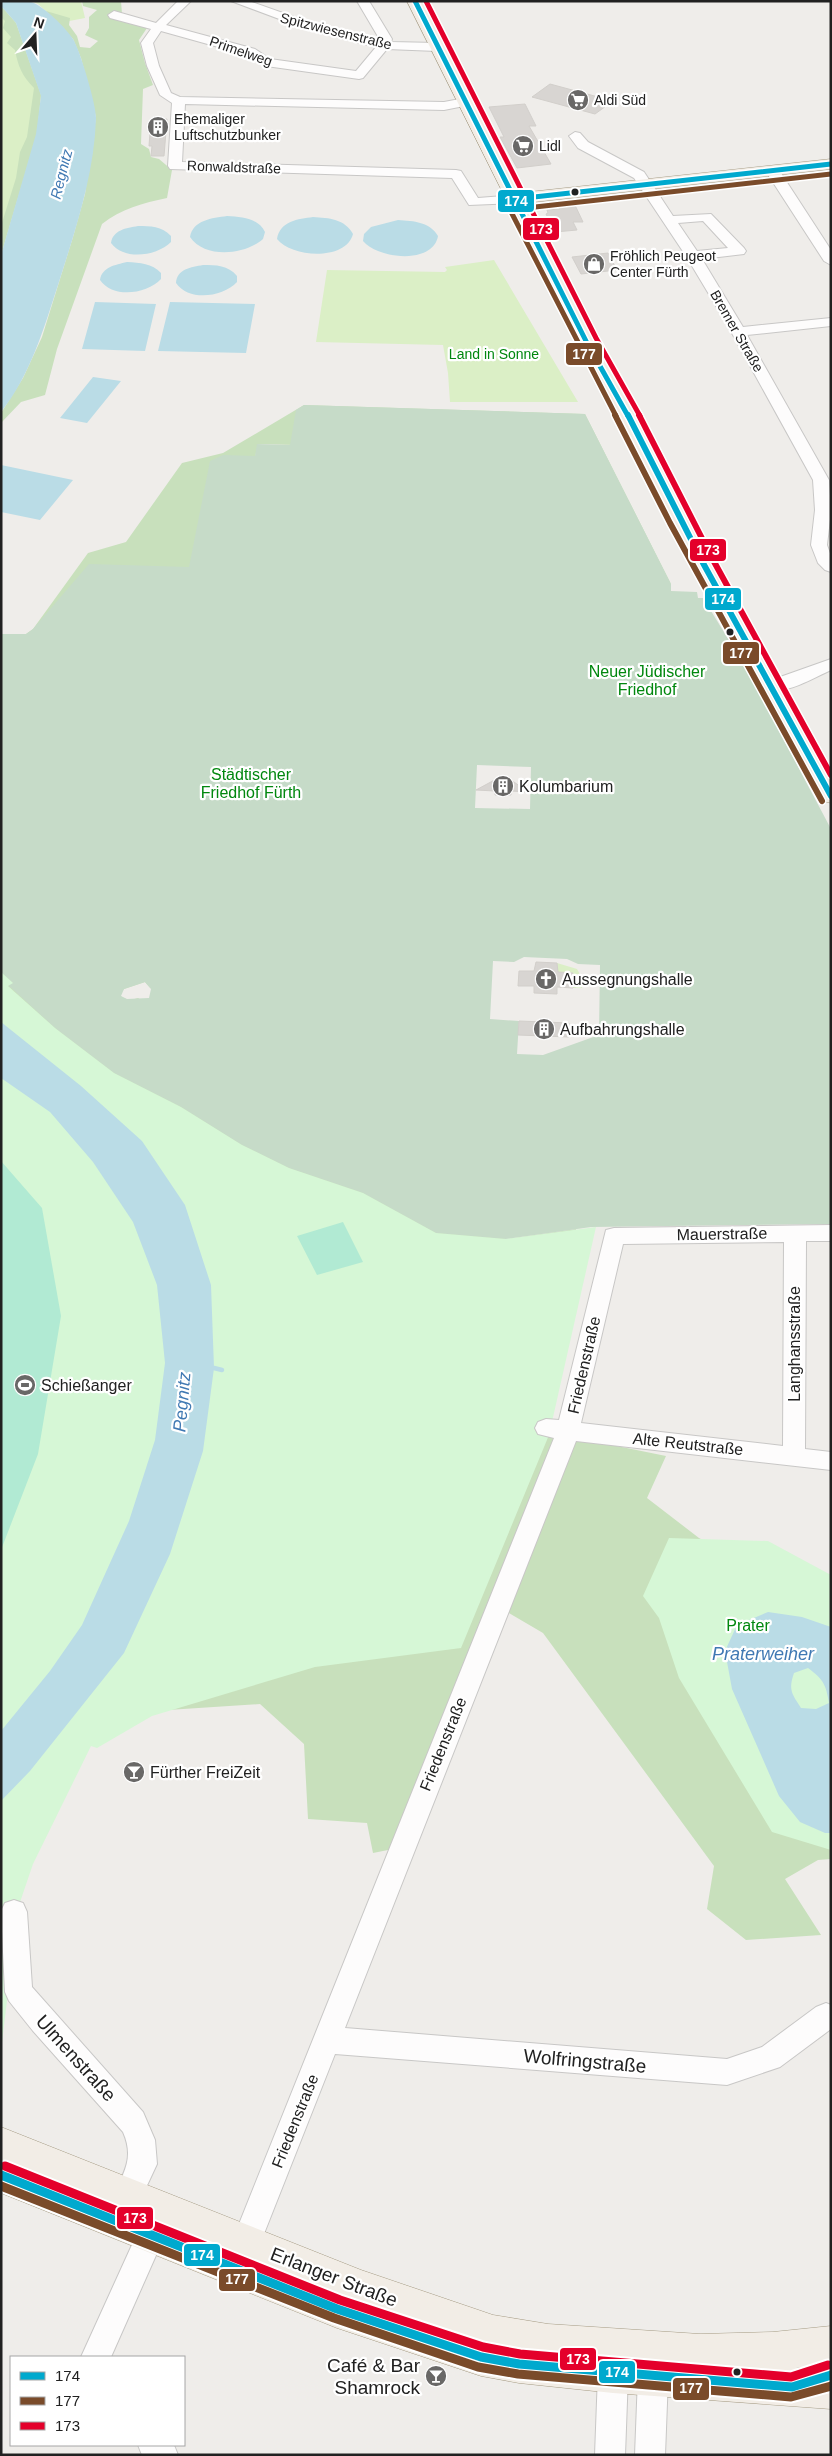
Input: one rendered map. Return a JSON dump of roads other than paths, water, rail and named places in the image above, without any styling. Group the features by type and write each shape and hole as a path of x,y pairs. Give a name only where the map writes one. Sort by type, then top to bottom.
{"main road":[{"path":"415,1 587,343 625,410 703,563 831,796"},
{"path":"516,199 645,182 831,164"},
{"name":"Erlanger Straße","path":"7,2162 127,2197 361,2289 493,2334 548,2343 700,2353 773,2351 831,2345"},
{"name":"Erlanger Straße","path":"7,2162 151,2235 337,2309 447,2347 519,2364 613,2374 831,2390"}],"street":[{"path":"185,1 158,26 147,43 153,66 166,96 179,101 208,99 468,108"},
{"name":"Spitzwiesenstraße","path":"237,1 299,24 386,44 417,49 437,47"},
{"path":"363,1 386,40 386,44"},
{"name":"Primelweg","path":"114,15 251,52 266,62 359,75 386,44"},
{"name":"Ronwaldstraße","path":"179,101 175,166 456,174 474,202 516,199"},
{"name":"Bremer Straße","path":"575,136 583,145 633,170 645,182 739,332 826,480 820,545 824,560 831,567"},
{"path":"772,170 831,261"},
{"path":"670,220 706,217 739,251 693,256"},
{"path":"739,332 831,322"},
{"path":"772,686 788,682 831,664"},
{"name":"Mauerstraße","path":"614,1236 831,1232"},
{"name":"Langhansstraße","path":"794,1455 795,1233"},
{"name":"Friedenstraße","path":"246,2244 328,2040 557,1429 614,1236"},
{"name":"Alte Reutstraße","path":"557,1429 794,1455 831,1461"},
{"name":"Ulmenstraße","path":"14,1912 19,1992 43,2022 133,2122 141,2140 143,2164 127,2197"},
{"name":"Wolfringstraße","path":"328,2040 727,2072 770,2058 826,2016"},
{"path":"96,2356 151,2235"},
{"path":"610,2455 613,2374"},
{"path":"650,2455 653,2377"},
{"path":"154,2446 163,2455"}],"water":[{"name":"Regnitz","path":"1,1 24,1 36,4 54,18 70,35 84,66 94,103 96,119 88,182 53,301 28,367 1,412 1,255 36,134 41,96 16,23 1,6"},
{"path":"227,216 254,221 265,232 263,239 246,249 215,252 205,249 190,237 192,231 199,223"},
{"path":"313,217 331,219 346,225 353,234 348,243 340,249 318,254 294,250 277,239 282,228 286,225 296,220"},
{"path":"398,220 416,222 431,228 438,236 434,245 426,252 404,256 380,252 363,241 364,234 371,227"},
{"path":"138,226 160,228 171,236 171,242 158,251 141,255 124,252 117,249 111,243 117,232"},
{"path":"127,262 154,267 161,273 161,279 147,288 130,292 113,290 100,280 106,269"},
{"path":"203,265 217,266 230,270 237,276 237,282 223,291 206,295 189,293 176,283 177,278 182,272 189,268"},
{"path":"95,302 156,304 145,351 82,349"},
{"path":"170,302 255,304 246,353 158,351"},
{"path":"93,377 121,381 87,423 60,418"},
{"path":"1,465 73,480 40,520 1,512"},
{"name":"Pegnitz","path":"1,1022 81,1086 142,1141 185,1205 211,1285 214,1368 203,1451 170,1554 124,1653 30,1771 1,1801 1,1731 50,1671 82,1625 129,1521 155,1440 165,1363 157,1285 133,1222 93,1162 50,1112 1,1078"},
{"name":"Praterweiher","path":"768,1612 802,1617 831,1627 831,1833 825,1833 800,1822 779,1796 732,1689 725,1651 737,1625","holes":["808,1668 823,1682 829,1703 816,1709 801,1708 791,1688 794,1673"]}],"waterway":[{"path":"214,1368 222,1370"}],"place":[{"name":"Aldi Süd","path":"578,100"},
{"name":"Ehemaliger Luftschutzbunker","path":"158,127"},
{"name":"Lidl","path":"523,146"},
{"name":"Fröhlich Peugeot Center Fürth","path":"594,264"},
{"name":"Kolumbarium","path":"503,786"},
{"name":"Aussegnungshalle","path":"546,979"},
{"name":"Aufbahrungshalle","path":"544,1029"},
{"name":"Schießanger","path":"25,1385"},
{"name":"Fürther FreiZeit","path":"134,1772"},
{"name":"Café & Bar Shamrock","path":"436,2376"}],"park label":[{"name":"Land in Sonne","path":"494,354"},
{"name":"Neuer Jüdischer Friedhof","path":"647,680"},
{"name":"Städtischer Friedhof Fürth","path":"251,783"},
{"name":"Prater","path":"748,1625"}]}
